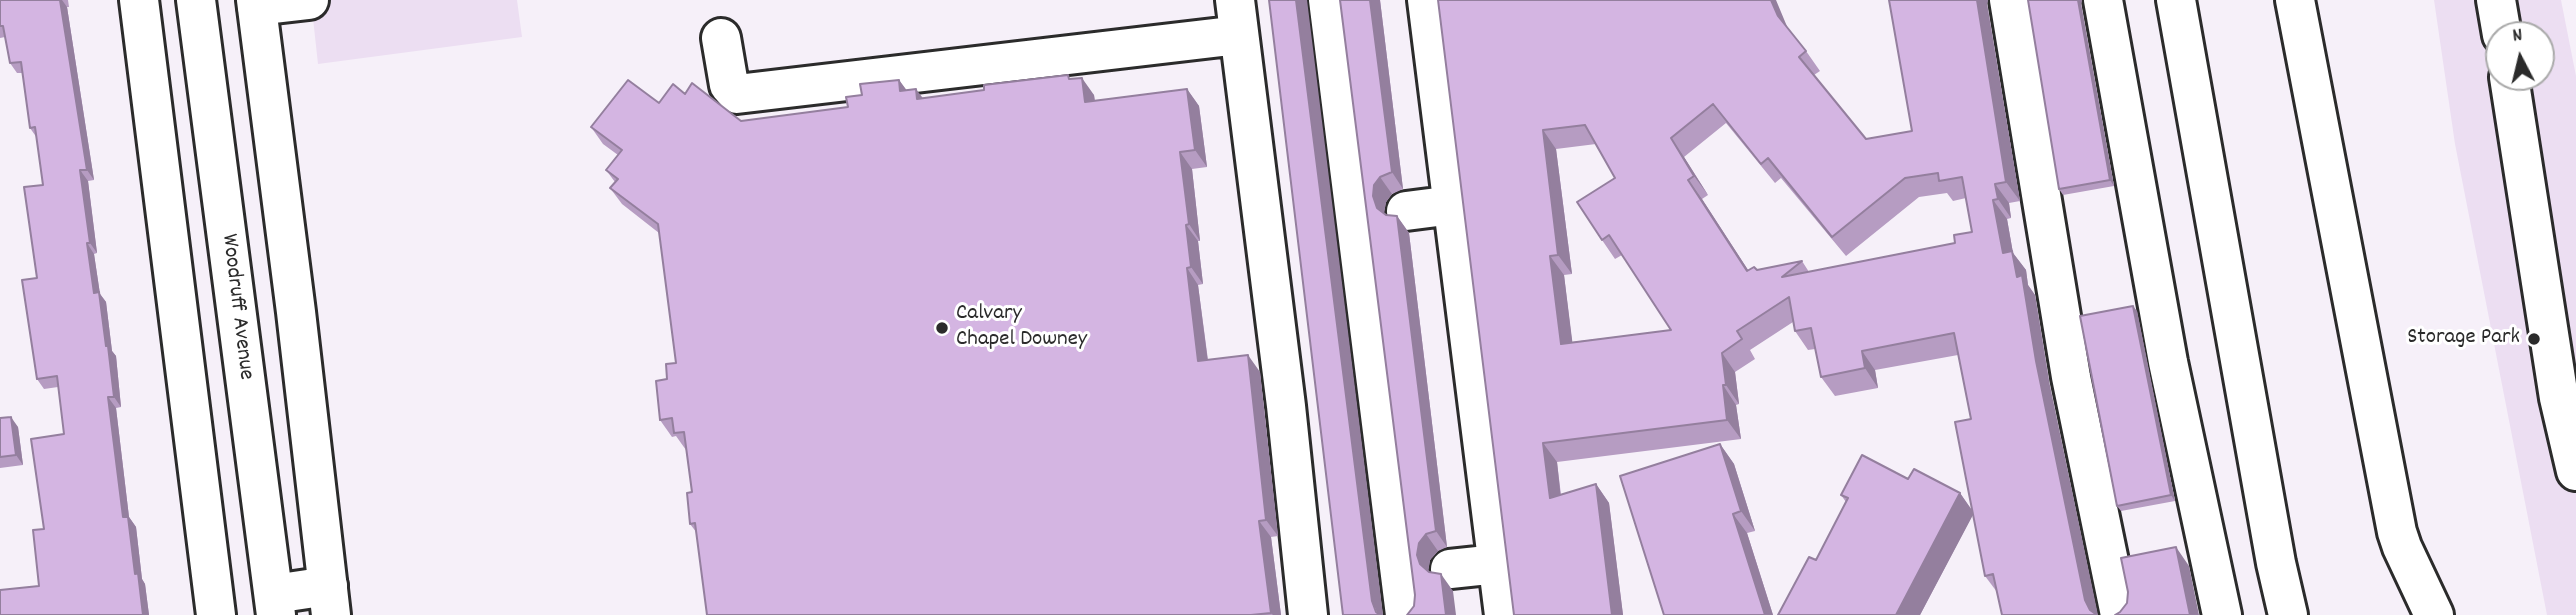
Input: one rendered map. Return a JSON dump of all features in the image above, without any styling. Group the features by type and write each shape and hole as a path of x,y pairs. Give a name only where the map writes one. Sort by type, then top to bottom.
{"main road":[{"path":"139,0 216,615"},
{"name":"Woodruff Avenue","path":"196,0 275,604"},
{"path":"275,604 330,601 256,3 309,0"},
{"path":"1328,0 1405,615"},
{"path":"1427,0 1504,615"},
{"path":"2009,0 2071,377 2120,615"},
{"path":"2103,0 2168,362 2222,615"},
{"path":"2176,0 2276,563 2288,615"},
{"path":"2295,0 2397,532 2434,615"},
{"path":"2496,0 2500,21"},
{"path":"721,38 729,85 737,94 1237,17 1286,406 1308,615"},
{"path":"2511,91 2559,398 2576,471"},
{"path":"1406,211 1453,205"},
{"path":"1450,569 1497,564"}],"shaded area":[{"path":"311,0 517,0 522,37 318,64"},
{"name":"Storage Park","path":"2434,0 2561,0 2576,76 2576,615 2547,615 2455,144"}],"building":[{"path":"0,0 60,0 87,170 80,170 90,243 87,243 94,293 99,292 108,346 114,397 108,397 123,517 128,517 143,615 0,615 0,590 39,586 33,530 44,529 31,439 64,434 57,376 37,379 22,280 37,278 24,187 43,185 35,127 30,128 21,62 10,63 3,26 0,26"},
{"path":"1269,0 1296,0 1372,601 1380,615 1343,615"},
{"path":"1340,0 1370,0 1392,172 1380,177 1374,185 1373,196 1377,208 1386,215 1397,216 1436,531 1426,534 1419,543 1417,555 1420,564 1429,572 1441,574 1446,615 1407,615 1414,606 1415,595"},
{"path":"1438,0 1771,0 1778,16 1806,51 1799,57 1866,139 1912,131 1889,0 1977,0 2006,182 1995,184 1998,199 1993,200 2003,253 2012,251 2017,277 2022,275 2036,361 2085,600 2090,610 2097,615 2002,615 1993,574 1985,576 1955,422 1971,419 1954,333 1862,351 1865,368 1821,377 1811,328 1795,331 1789,297 1737,331 1742,339 1722,353 1727,420 1543,443 1550,498 1596,484 1612,615 1514,615","holes":["1713,104 1761,164 1768,158 1832,237 1905,178 1938,173 1939,181 1962,177 1972,232 1954,235 1955,243 1782,277 1802,261 1757,270 1754,267 1747,271 1688,180 1694,176 1671,138","1585,125 1615,178 1577,202 1602,240 1609,235 1671,330 1561,344 1550,256 1558,255 1543,130"]},
{"path":"2028,0 2078,0 2110,180 2059,189"},
{"name":"Calvary Chapel Downey","path":"1068,75 1069,79 1082,78 1085,102 1187,89 1195,150 1180,152 1189,224 1186,225 1191,267 1187,268 1198,361 1248,355 1266,520 1259,521 1271,613 707,615 695,523 690,524 687,493 692,492 684,432 674,433 672,418 660,420 656,381 667,379 666,364 676,363 658,224 610,188 618,179 606,170 622,150 591,127 628,80 659,103 673,84 685,94 692,83 741,121 848,107 846,97 862,95 860,84 899,80 900,91 916,89 917,99 984,90 984,85"},
{"path":"2133,306 2171,495 2117,506 2080,316"},
{"path":"11,417 16,455 0,457 0,418"},
{"path":"1720,444 1741,511 1733,514 1765,615 1664,615 1620,476"},
{"path":"1862,455 1908,479 1914,469 1960,493 1896,615 1778,615 1809,557 1816,560 1848,498 1841,495"},
{"path":"2176,547 2190,615 2115,615 2127,603 2128,592 2121,558"}],"place":[{"name":"Calvary Chapel Downey","path":"942,328"},
{"name":"Storage Park","path":"2534,339"}]}
